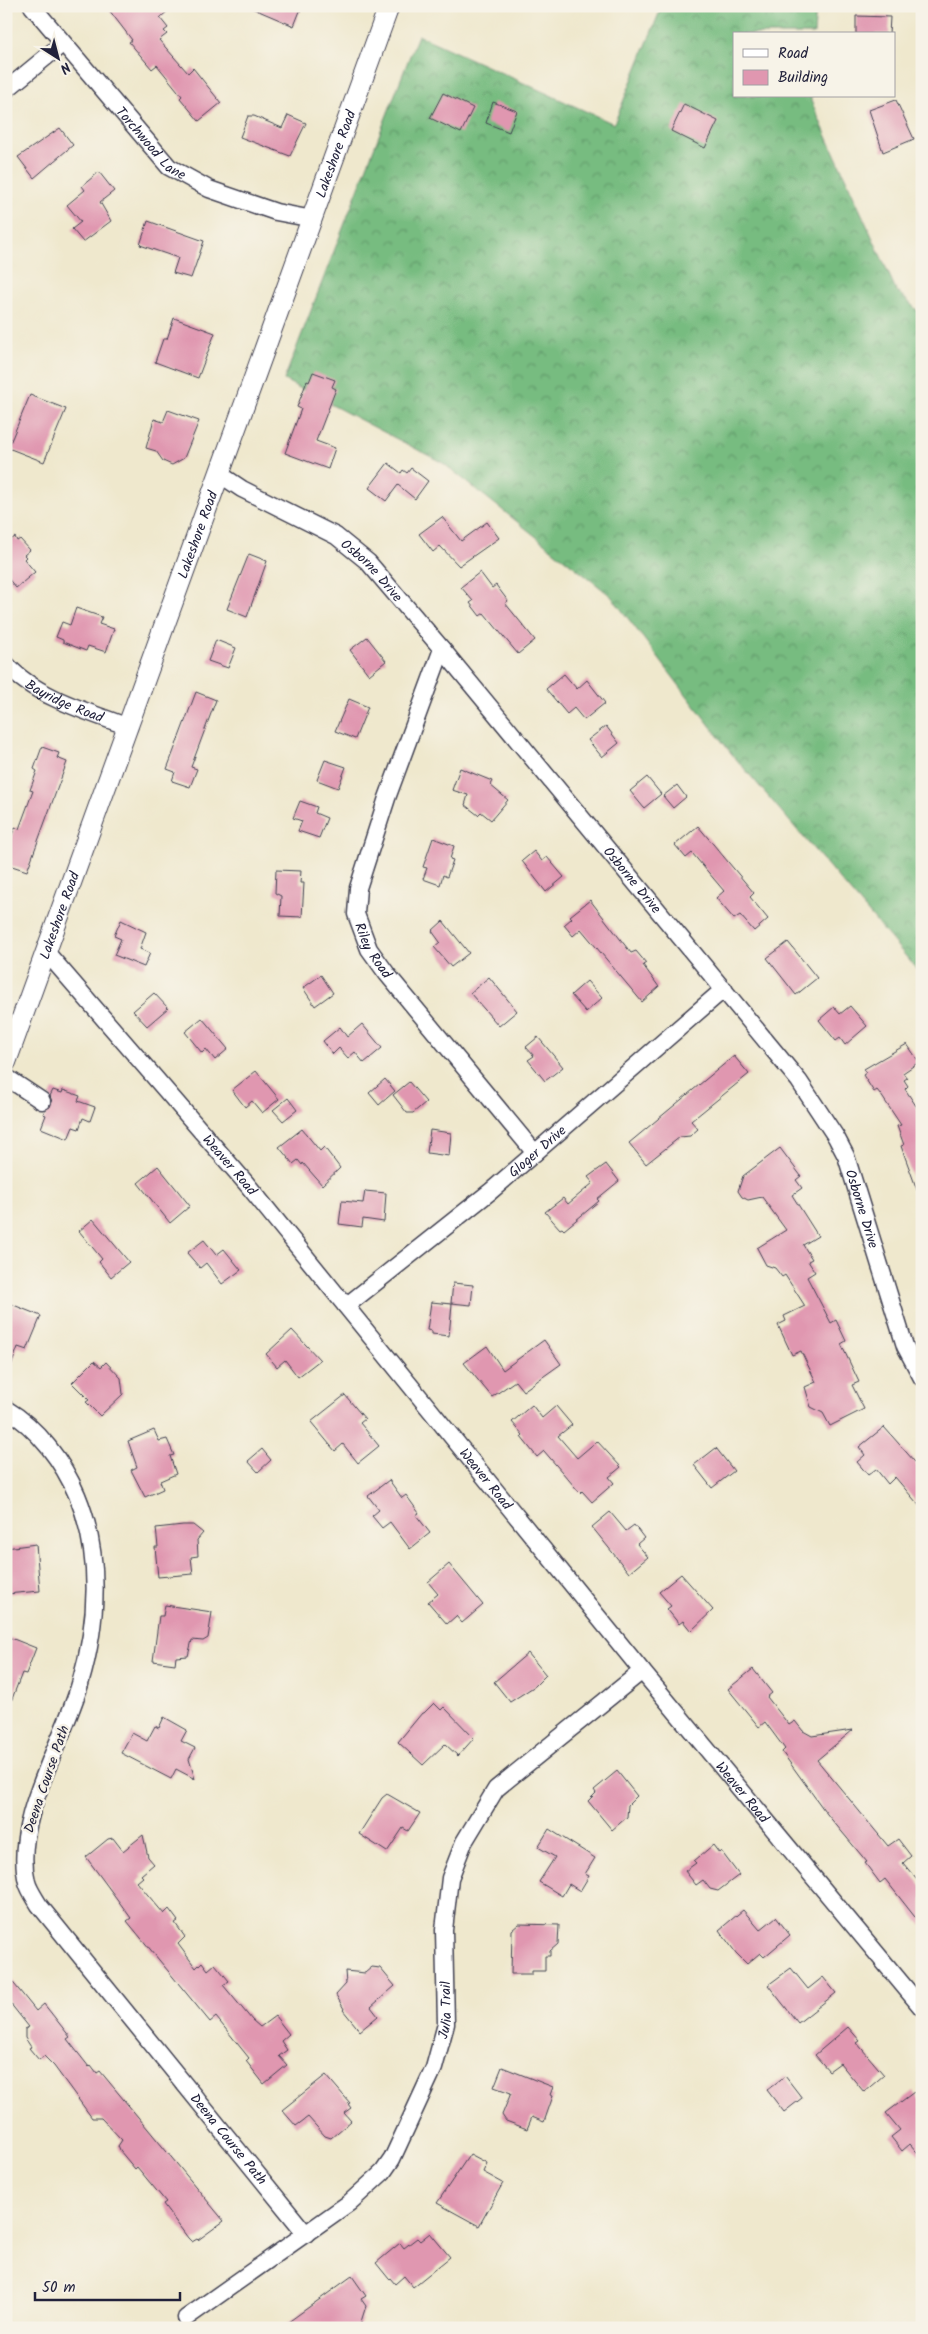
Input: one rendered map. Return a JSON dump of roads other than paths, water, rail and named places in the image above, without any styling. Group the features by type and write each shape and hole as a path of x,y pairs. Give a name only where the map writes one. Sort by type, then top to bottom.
{"street":[{"name":"Torchwood Lane","path":"32,6 62,44 169,168 208,189 276,212 313,218"},
{"name":"Lakeshore Road","path":"6,1062 221,475 389,6"},
{"path":"6,90 62,44"},
{"name":"Osborne Drive","path":"221,475 242,489 336,536 368,562 799,1081 836,1137 846,1156 905,1346 922,1378"},
{"name":"Riley Road","path":"442,649 387,798 358,888 356,914 369,949 387,974 535,1153"},
{"name":"Bayridge Road","path":"6,664 42,692 71,706 129,727"},
{"name":"Weaver Road","path":"47,953 246,1183 642,1670 922,2008"},
{"name":"Gloger Drive","path":"346,1306 491,1191 724,989"},
{"path":"6,1077 42,1101"},
{"name":"Deena Course Path","path":"6,1409 17,1415 47,1444 72,1483 82,1508 91,1542 96,1583 94,1615 80,1684 34,1803 23,1848 27,1883 39,1905 306,2234"},
{"name":"Julia Trail","path":"186,2318 349,2203 383,2172 392,2159 434,2068 446,2024 444,1930 450,1878 464,1842 496,1789 642,1670"}]}
